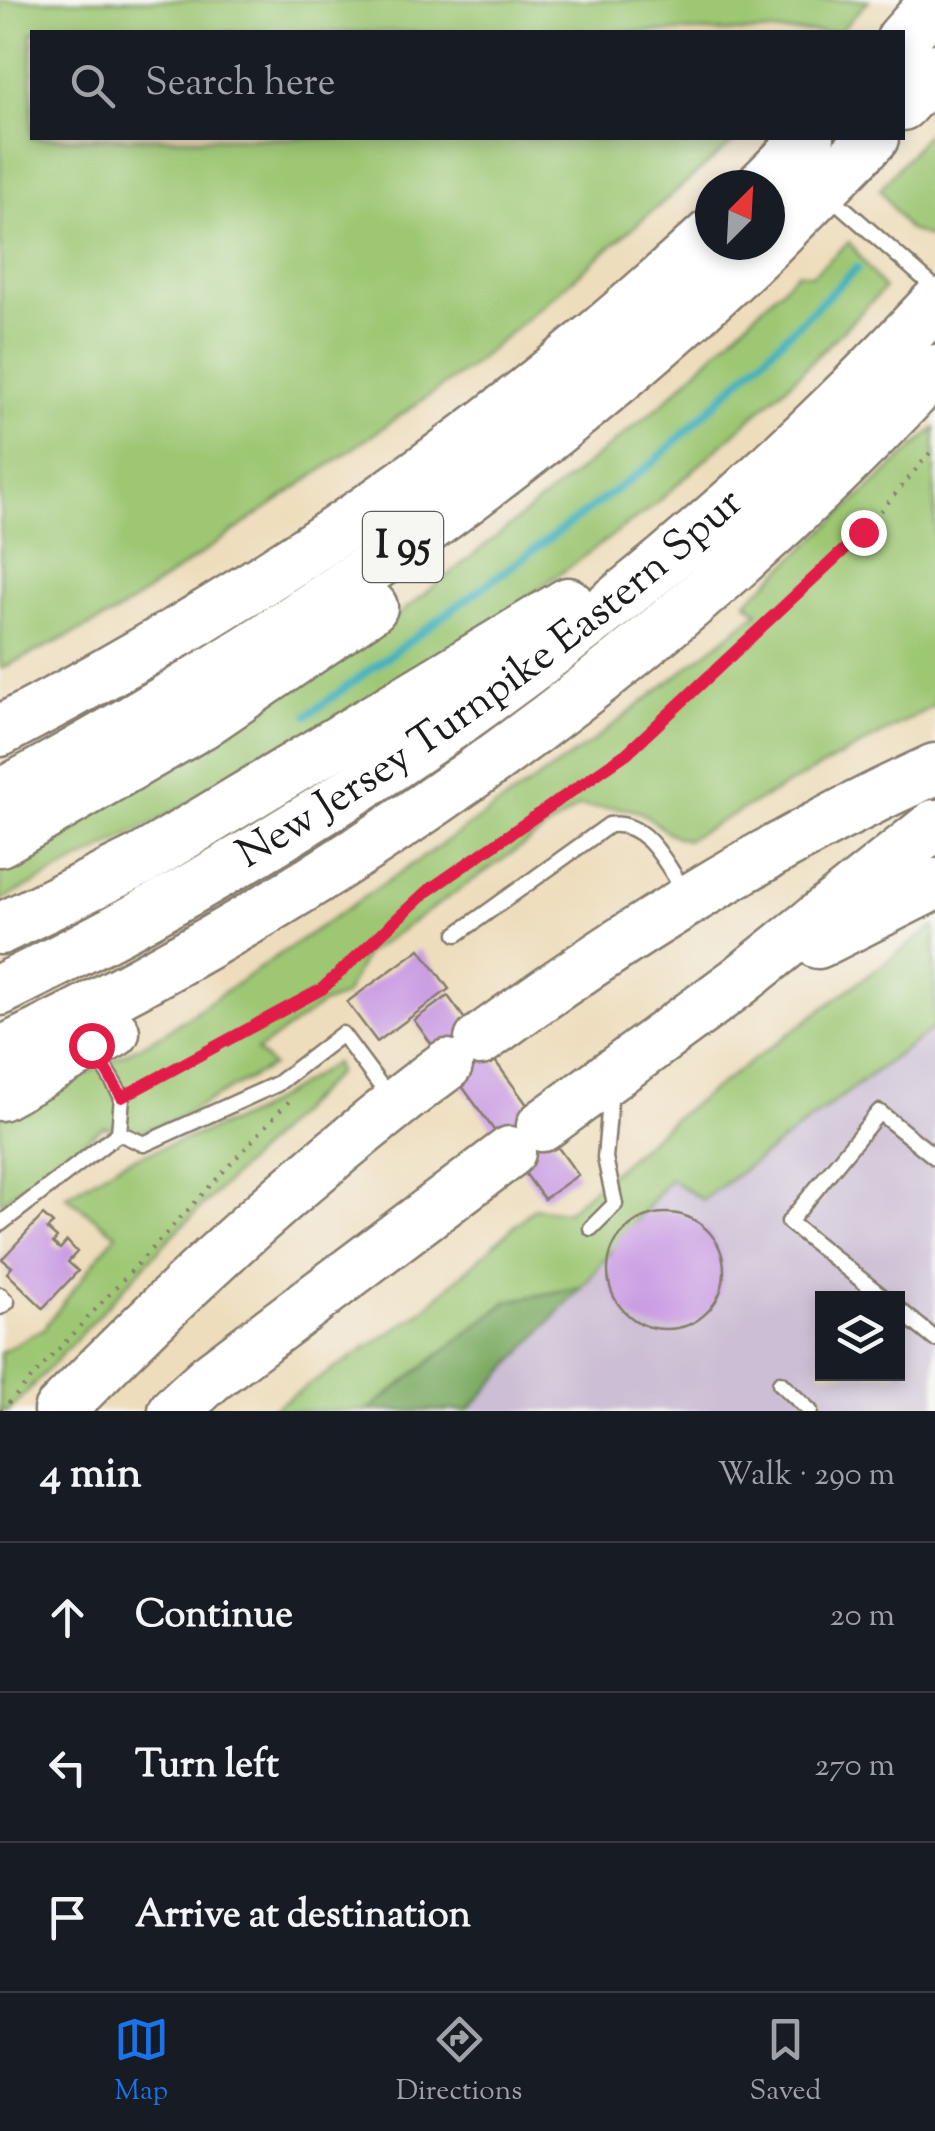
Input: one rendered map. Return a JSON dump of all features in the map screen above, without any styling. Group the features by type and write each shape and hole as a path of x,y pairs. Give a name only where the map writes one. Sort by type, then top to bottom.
{"highway":[{"path":"916,73 935,1"},
{"path":"777,170 807,140"},
{"name":"I 95","path":"785,227 870,140"},
{"name":"I 95","path":"0,731 118,669 254,587 471,436 596,336 695,248"},
{"name":"I 95","path":"0,795 154,708 316,606 490,482 654,350 751,260"},
{"name":"New Jersey Turnpike Eastern Spur","path":"0,990 185,894 392,768 581,630 765,475 935,304"},
{"path":"0,841 272,678 418,572 565,457 654,350"},
{"name":"New Jersey Turnpike Eastern Spur","path":"0,1053 180,961 387,834 512,746 696,598 823,482 935,370"},
{"path":"0,929 110,878 408,702 561,607 657,536 765,475"},
{"path":"0,699 132,631 254,587"},
{"path":"855,806 935,749"},
{"path":"59,1411 206,1266 394,1104 463,1053 571,974 688,898 855,806 935,769"},
{"path":"156,1411 192,1395 612,1073 737,983 935,825"},
{"path":"0,1096 277,933 387,834"},
{"path":"737,983 935,884"}],"lane":[{"path":"824,189 935,288"},
{"path":"457,934 609,824 628,825 645,836 688,898"},
{"path":"118,1133 144,1144 286,1078 342,1034 394,1104"},
{"path":"0,1224 118,1133 122,1097 91,1045"},
{"path":"591,1228 615,1204 604,1158 612,1073"},
{"path":"875,1291 789,1222 880,1112 935,1157"},
{"path":"0,1295 6,1302 0,1306"},
{"path":"905,1315 935,1339"},
{"path":"780,1383 810,1411"}],"path":[{"path":"122,1097 322,989 426,892 627,753 863,532 935,447"},
{"path":"1,1411 294,1095 286,1078"}],"shaded area":[{"path":"935,1027 935,1411 468,1411 582,1287 671,1178 878,1069"}],"green space":[{"path":"0,0 869,0 841,30 30,30 30,140 736,140 701,170 695,170 695,175 470,367 115,614 0,669"},
{"path":"935,124 935,233 931,238 907,229 880,189"},
{"path":"849,242 884,289 792,381 656,504 452,652 165,817 0,901 0,868 66,831 388,623 661,405 798,272 812,275"},
{"path":"935,428 935,705 686,840 638,811 580,806 365,955 344,996 322,1004 257,1051 272,1066 172,1121 143,1131 103,1127 0,1203 0,1118 161,1035 592,742 758,612 746,602"},
{"path":"935,926 935,1027 703,1200 670,1179 582,1287 508,1301 367,1411 269,1411 420,1313 534,1208 566,1212 677,1116"},
{"path":"335,1063 337,1073 170,1238 9,1411 0,1411 0,1353 44,1328 116,1234 66,1196 121,1163 250,1115"},
{"path":"582,1287 468,1411 367,1411 508,1301"}],"building":[{"path":"420,949 449,989 377,1042 347,1002"},
{"path":"448,996 578,1175 544,1199 414,1020"},
{"path":"666,1213 688,1217 707,1230 720,1249 724,1271 720,1293 707,1312 688,1325 666,1329 644,1325 625,1312 612,1293 608,1271 612,1249 625,1230 644,1217"},
{"path":"43,1215 53,1224 47,1229 57,1238 53,1243 60,1249 67,1241 77,1252 68,1262 78,1271 43,1308 7,1273 12,1267 2,1259"}],"waterway":[{"path":"308,715 654,462 857,268"}],"route":[{"path":"91,1045 122,1097 322,989 426,892 627,753 863,532"}]}
